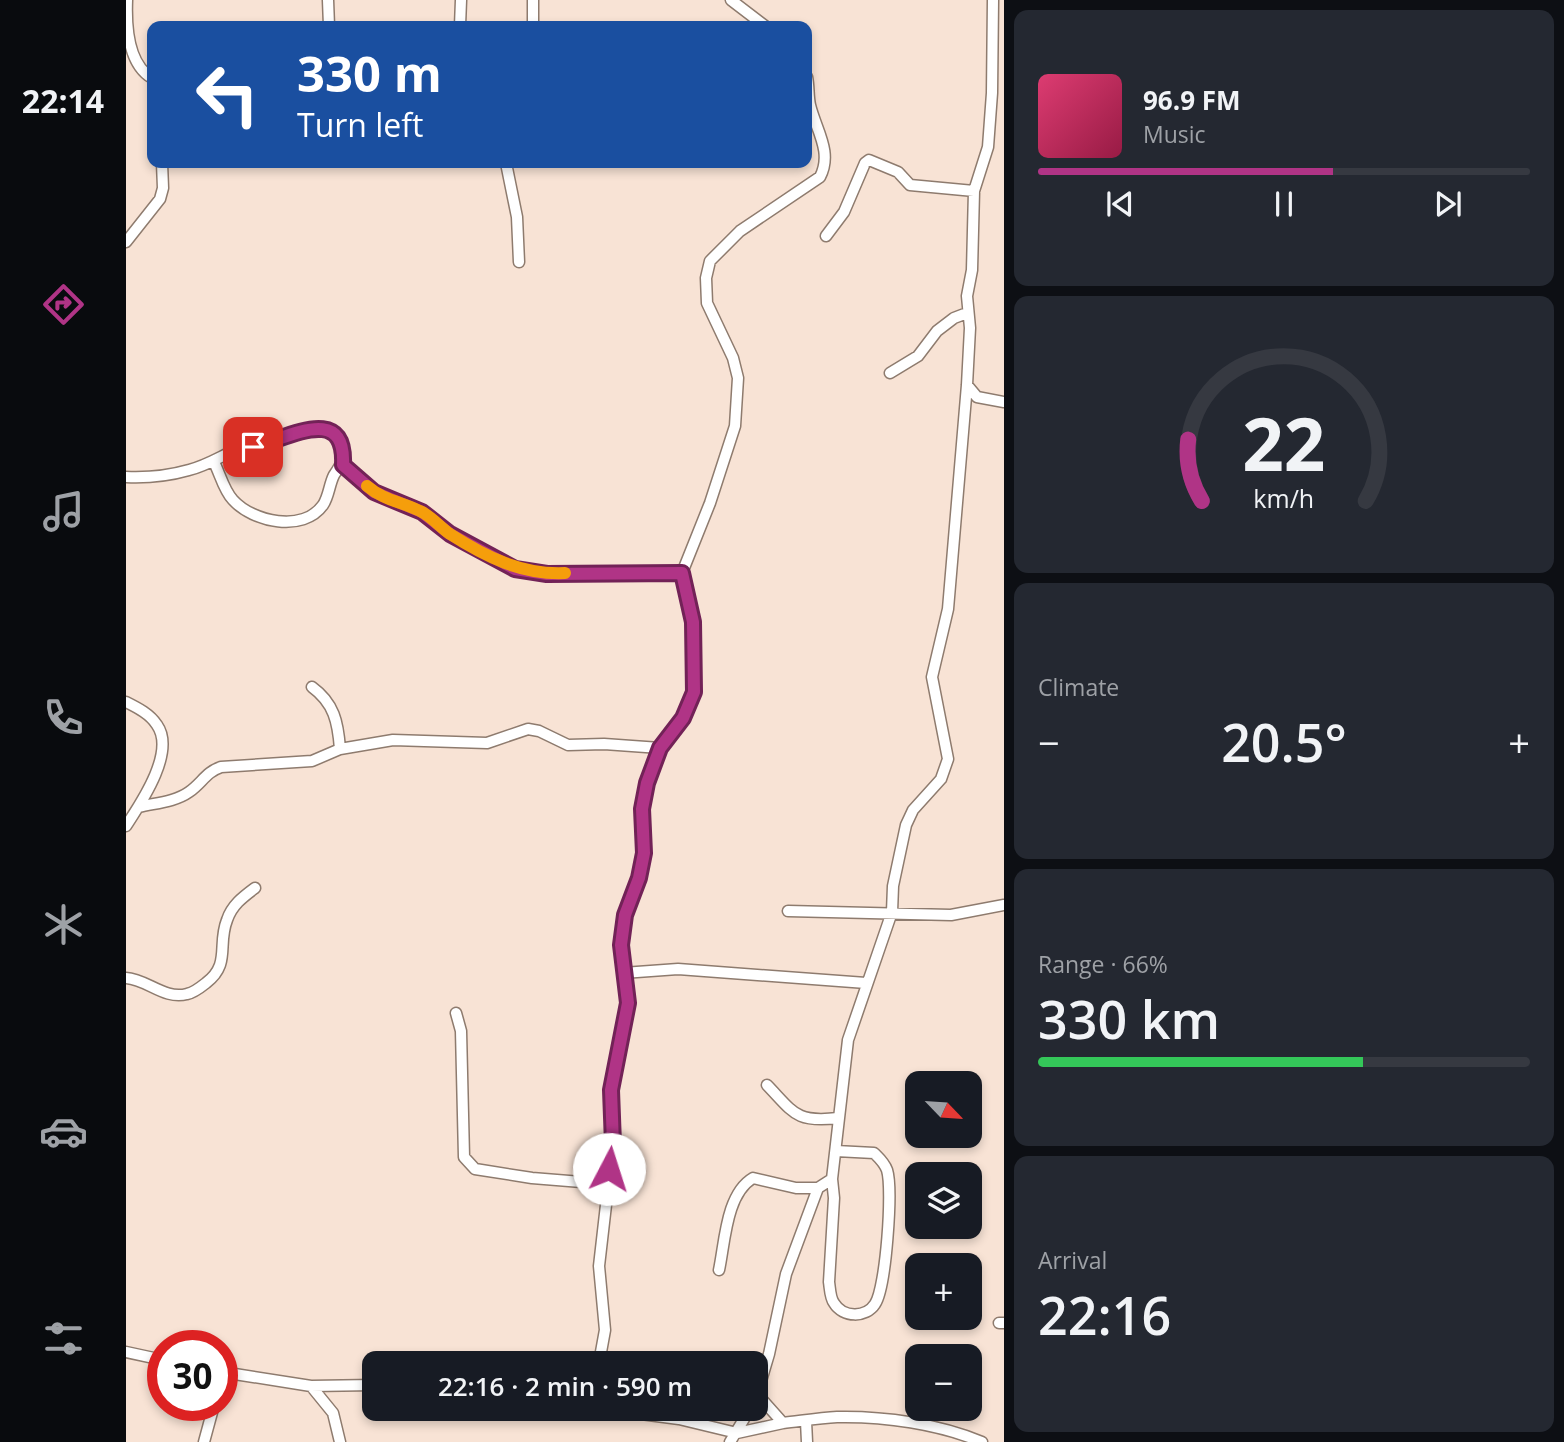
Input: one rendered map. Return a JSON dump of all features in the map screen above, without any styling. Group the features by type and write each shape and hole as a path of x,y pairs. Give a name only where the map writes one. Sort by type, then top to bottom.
{"street":[{"path":"127,0 131,47 140,66 147,73"},
{"path":"328,0 329,21"},
{"path":"460,21 461,0"},
{"path":"533,0 533,21"},
{"path":"732,0 759,21"},
{"path":"836,1151 874,1153 884,1163 888,1172 890,1194 882,1282 877,1303 868,1312 857,1316 833,1303 829,1282 834,1198 832,1179 838,1118 848,1040 892,912 893,886 906,824 913,810 941,779 948,759 932,677 948,609 967,385 970,328 967,313 974,239 974,191 988,147 992,93 993,0"},
{"path":"991,50 1004,48"},
{"path":"600,1351 605,1329 599,1266 606,1212 606,1184 613,1144 611,1090 628,1003 621,945 625,915 639,878 644,853 642,809 647,783 660,748 683,718 694,692 693,622 682,573 710,503 735,426 736,368 707,303 706,278 710,261 740,231 790,195 814,184 824,171 824,144 812,110"},
{"path":"826,236 844,212 865,163 869,160 898,172 910,186 974,191"},
{"path":"126,242 160,199 163,188 162,168"},
{"path":"507,168 517,217 519,262"},
{"path":"890,373 918,356 937,331 954,318 967,313"},
{"path":"967,385 977,397 1004,402"},
{"path":"126,477 156,477 214,463 233,451 273,442 290,433 313,429 331,431 339,437 344,447 343,465 335,475 326,501 317,513 300,520 261,518 242,509 230,498 214,463"},
{"path":"343,465 374,492 422,512 450,534 515,569 547,574 682,573"},
{"path":"312,687 329,701 339,724 340,749"},
{"path":"126,702 144,712 159,726 163,742 160,765 139,807 126,826"},
{"path":"139,807 178,798 189,792 209,772 221,767 312,761 340,749 393,740 487,743 528,729 539,731 568,745 604,744 660,748"},
{"path":"126,978 133,978 168,994 188,994 204,985 218,973 223,961 226,921 234,905 255,888"},
{"path":"788,911 951,915 1004,905"},
{"path":"623,973 678,969 866,983"},
{"path":"456,1013 461,1031 464,1157 468,1163 475,1169 531,1178 606,1184"},
{"path":"767,1085 803,1118 814,1121 838,1118"},
{"path":"719,1270 734,1198 743,1183 753,1178 796,1188 818,1188 832,1179"},
{"path":"768,1351 786,1274 818,1188"},
{"path":"126,1352 147,1357"},
{"path":"238,1378 312,1385 362,1385"},
{"path":"312,1385 333,1413 341,1442"},
{"path":"768,1407 783,1423"},
{"path":"686,1421 734,1438 783,1423 837,1417 867,1418 929,1427 982,1442"},
{"path":"204,1442 210,1421"},
{"path":"734,1438 743,1421"},
{"path":"806,1421 807,1442"}],"slow traffic":[{"path":"367,486 401,505 422,512 450,534 515,569 547,574 565,573"}],"route":[{"path":"253,447 273,442 290,433 313,429 331,431 339,437 344,447 343,465 350,468 374,492 422,512 450,534 515,569 547,574 682,573 682,584 693,622 694,692 690,707 660,748 647,783 642,809 644,853 639,878 625,915 621,945 628,1003 611,1090 613,1144 609,1169"}]}
